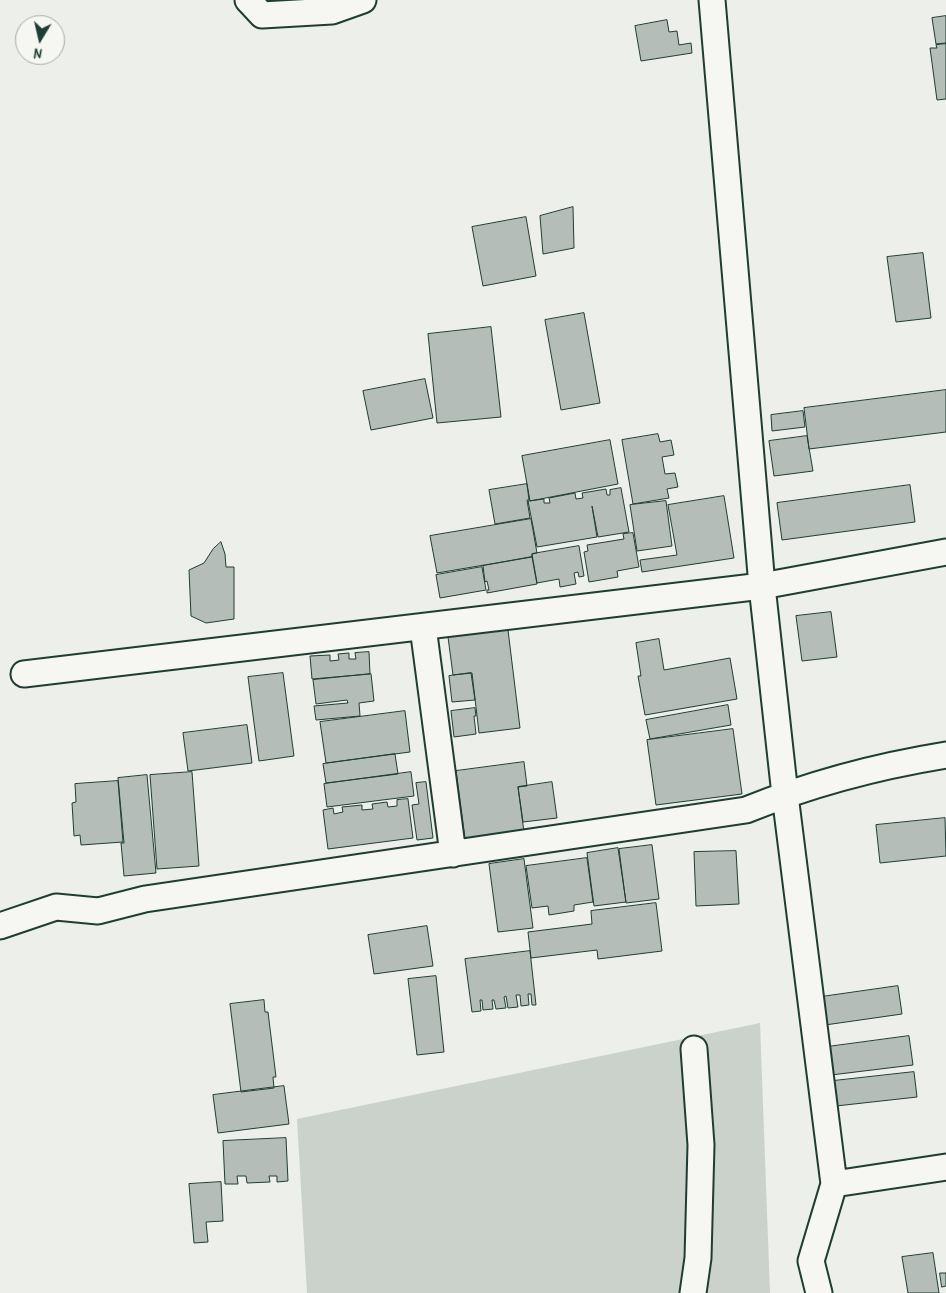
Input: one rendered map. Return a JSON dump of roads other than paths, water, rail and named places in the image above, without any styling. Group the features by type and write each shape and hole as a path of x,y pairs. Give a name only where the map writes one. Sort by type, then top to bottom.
{"street":[{"path":"248,0 262,15 332,11 363,0"},
{"path":"712,0 762,586 785,795 834,1184 812,1261 819,1293"},
{"path":"24,674 762,586 946,552"},
{"path":"423,627 453,854"},
{"path":"0,926 56,907 98,911 145,899 746,810 785,795 898,763 946,755"},
{"path":"693,1293 698,1258 701,1145 694,1049"},
{"path":"834,1184 946,1167"}]}
